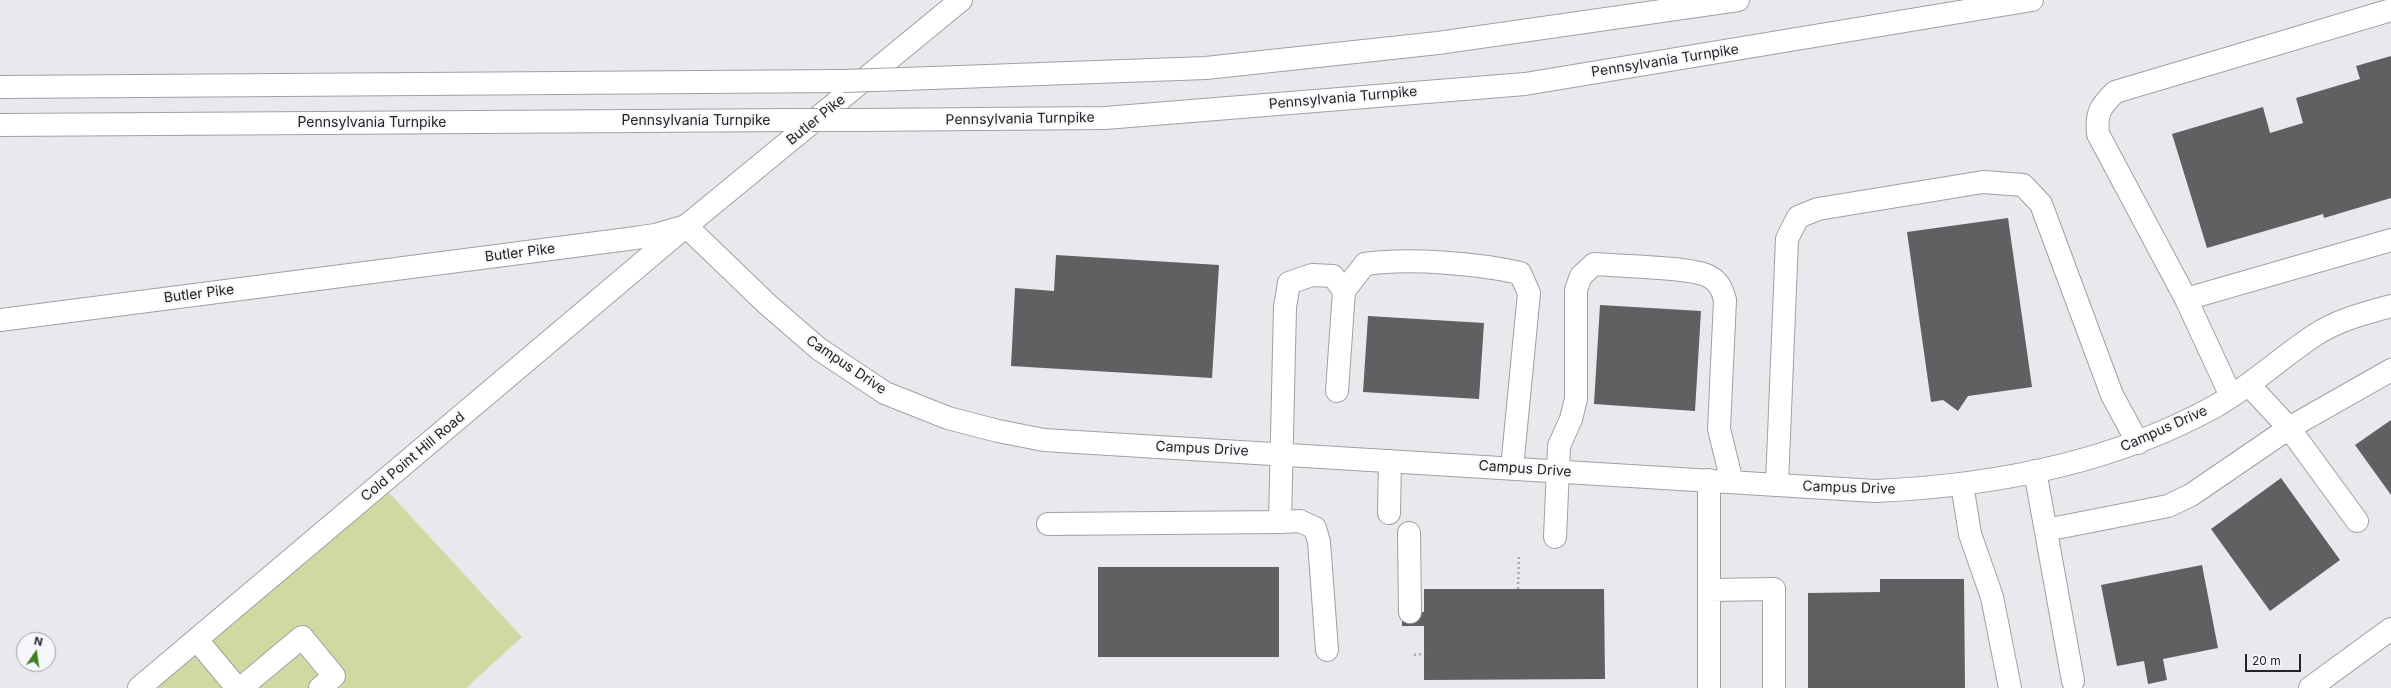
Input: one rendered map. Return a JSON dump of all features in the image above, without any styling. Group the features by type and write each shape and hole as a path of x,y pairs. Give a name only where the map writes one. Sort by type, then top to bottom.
{"main road":[{"name":"Butler Pike","path":"0,320 628,239 655,235 686,226 961,0"},
{"path":"0,87 843,81 1206,68 1438,43 1738,0"},
{"name":"Pennsylvania Turnpike","path":"0,125 1105,118 1525,84 2032,0"},
{"path":"2231,396 2186,299 2098,134 2097,119 2103,104 2115,92 2391,10"},
{"path":"1777,484 1787,239 1798,217 1818,209 1983,182 2024,185 2041,204 2112,395 2138,442"},
{"name":"Campus Drive","path":"686,226 767,304 818,349 885,393 948,418 998,431 1044,440 1876,491 1962,484 2035,471 2095,457 2138,442 2171,428 2231,396 2249,385 2315,335 2342,321 2391,306"},
{"name":"Cold Point Hill Road","path":"139,688 686,226"},
{"path":"2186,299 2391,240"},
{"path":"1337,391 1344,291 1366,264 1393,260 1500,268 1520,273 1529,293 1512,468"},
{"path":"1555,538 1559,446 1571,419 1576,399 1576,290 1581,276 1594,264 1689,271 1708,275 1720,284 1725,300 1719,429 1732,482"},
{"path":"1280,522 1283,454 1285,307 1289,283 1312,275 1333,276 1344,291"},
{"path":"2046,530 2168,506 2191,495 2288,428 2391,370"},
{"path":"2249,385 2288,428 2357,521"},
{"path":"1388,513 1390,461"},
{"path":"2035,471 2074,681"},
{"path":"1709,480 1709,688"},
{"path":"1962,484 1970,534 1992,597 2010,688"},
{"path":"1048,524 1300,521 1314,528 1319,542 1326,650"},
{"path":"1409,533 1410,612"},
{"path":"1710,590 1774,589 1774,688"},
{"path":"2310,688 2391,629"},
{"path":"241,688 302,637 334,676 320,688"},
{"path":"197,640 237,688"}],"path":[{"path":"1518,589 1519,557"},
{"path":"1414,655 1424,654"}],"green space":[{"path":"381,484 522,637 466,688 139,688"}],"building":[{"path":"2391,56 2391,198 2324,218 2323,214 2207,248 2172,134 2263,107 2270,133 2303,123 2296,98 2360,79 2356,66"},
{"path":"2008,218 2032,387 1968,396 1958,411 1943,400 1931,402 1907,232"},
{"path":"1056,255 1219,265 1212,378 1011,366 1015,288 1054,291"},
{"path":"1600,305 1701,311 1695,411 1594,404"},
{"path":"1368,316 1484,323 1479,399 1363,392"},
{"path":"2391,420 2391,495 2355,445"},
{"path":"2281,478 2340,560 2270,611 2211,529"},
{"path":"2202,565 2218,648 2163,659 2167,680 2148,684 2144,661 2117,666 2101,585"},
{"path":"1098,567 1279,567 1279,657 1098,657"},
{"path":"1880,579 1964,579 1965,688 1808,688 1808,593 1880,592"},
{"path":"1424,589 1604,589 1605,679 1424,680 1424,626 1402,626 1402,612 1424,612"}]}
